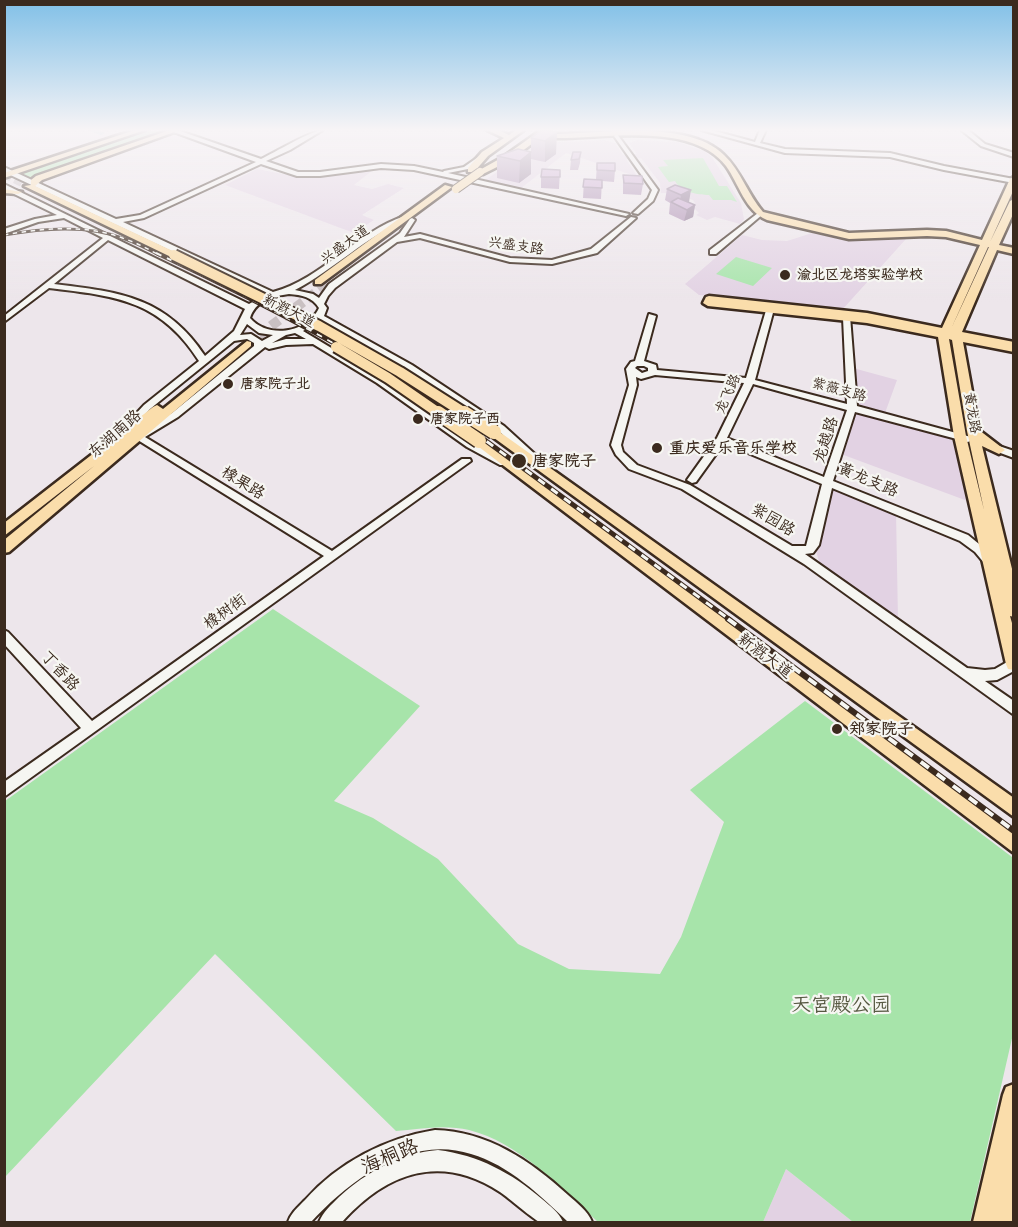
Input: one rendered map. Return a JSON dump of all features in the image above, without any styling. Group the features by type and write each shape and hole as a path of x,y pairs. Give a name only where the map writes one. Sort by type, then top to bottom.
{"main road":[{"path":"4,191 25,187"},
{"name":"新溉大道","path":"27,187 169,257 319,326 400,372 535,460 1014,809"},
{"path":"736,187 749,207 759,215 849,238 930,236 1012,252"},
{"path":"990,247 1011,187"},
{"name":"兴盛大道","path":"409,221 439,194 452,188"},
{"name":"兴盛大道","path":"321,283 452,188"},
{"path":"943,334 956,318 1014,201"},
{"name":"新溉大道","path":"169,257 309,331 388,378 475,443 509,465 1014,844"},
{"path":"946,355 908,327 867,316 708,301 908,327 1014,347"},
{"path":"956,318 956,336"},
{"path":"908,327 956,318 989,342"},
{"name":"黄龙路","path":"943,334 960,436 1013,663"},
{"name":"黄龙路","path":"956,336 974,436 1014,611"},
{"path":"960,360 973,349 989,342"},
{"name":"东湖南路","path":"4,531 121,435 245,345"},
{"name":"东湖南路","path":"4,548 138,438 245,345"},
{"path":"974,436 999,450"},
{"path":"995,1215 1014,1095"},
{"path":"995,1215 1014,1166"}],"street":[{"name":"新溉大道","path":"26,187 45,205 250,308"},
{"name":"新溉大道","path":"27,187 114,220 272,295"},
{"path":"135,230 134,224 141,218 206,187"},
{"path":"439,194 441,187"},
{"path":"503,187 632,215"},
{"name":"兴盛支路","path":"420,236 510,260 552,262 594,251 651,200 655,190 653,187"},
{"path":"4,226 29,217 45,205"},
{"path":"713,252 759,215"},
{"path":"4,232 37,220 66,216"},
{"path":"114,220 141,218"},
{"path":"245,345 240,329 250,308 272,295 321,283 396,240 420,236 409,221"},
{"path":"396,240 409,221"},
{"path":"321,283 381,228 409,221"},
{"path":"4,320 108,237"},
{"path":"321,283 324,295 321,303"},
{"path":"225,295 241,295 248,291 250,287 247,284"},
{"path":"48,285 108,294 143,306 177,325 203,360"},
{"path":"121,435 147,407 203,360 308,326 320,317 324,308 321,303 306,294 282,293"},
{"name":"龙飞路","path":"692,480 722,439 750,381 770,309"},
{"path":"639,363 652,316"},
{"name":"新溉大道","path":"320,317 409,368 501,428 535,460"},
{"path":"246,318 254,328 263,331 285,332"},
{"name":"龙越路","path":"791,550 808,550 813,545 828,482 852,407 847,318"},
{"name":"新溉大道","path":"296,330 475,443"},
{"path":"245,345 302,341 318,343 321,335 329,331 345,330"},
{"path":"639,363 651,365 649,374 633,384 630,369 632,365 639,363"},
{"path":"630,369 638,375 649,374"},
{"name":"紫薇支路","path":"649,374 750,381 960,436 974,436"},
{"name":"紫园路","path":"633,384 616,446 619,453 633,467 699,495 791,550 1014,709"},
{"name":"橡果路","path":"138,438 332,556"},
{"name":"黄龙支路","path":"722,439 963,538 979,549 992,566"},
{"path":"466,461 475,443"},
{"path":"999,450 1014,455"},
{"path":"466,461 487,459 509,465"},
{"name":"橡树街","path":"4,791 466,461"},
{"path":"673,483 692,480 699,495"},
{"path":"4,526 40,502"},
{"name":"丁香路","path":"4,635 91,729"},
{"path":"961,672 988,676 1000,675 1013,663"},
{"name":"海桐路","path":"298,1222 331,1187 366,1164 401,1147 437,1139 470,1144 507,1161 548,1190 582,1222"},
{"name":"海桐路","path":"329,1222 340,1209 373,1183 404,1167 437,1160 464,1165 502,1181 553,1222"}],"shaded area":[{"path":"231,187 404,188 362,215 374,220 354,233"},
{"path":"660,187 731,187 741,203 744,219 740,224 715,217 707,220 696,215 699,213 692,206 695,203 693,200 672,193 661,193"},
{"name":"渝北区龙塔实验学校","path":"812,233 849,241 906,239 842,310 699,295 685,284 742,235 762,240 787,241"},
{"path":"853,368 897,380 885,413 861,407 854,401"},
{"path":"859,411 943,433 958,445 973,503 841,454 854,413"},
{"path":"835,487 896,512 898,620 820,565 816,551 830,488"},
{"path":"786,1169 853,1222 763,1222"}],"green space":[{"path":"681,187 728,187 737,202 713,200 709,195"},
{"path":"736,257 772,268 753,286 716,274"},
{"name":"天宫殿公园","path":"273,609 420,706 334,801 373,818 438,859 518,944 569,969 660,974 681,937 724,822 690,790 805,701 1012,857 1013,1034 970,1222 853,1222 786,1169 763,1222 598,1222 539,1168 487,1136 451,1127 396,1131 215,954 5,1177 5,801"}],"building":[{"path":"682,187 691,190 681,195 667,189"},
{"path":"678,198 695,205 687,210 671,202"}],"tunnel":[{"path":"247,344 327,284"}],"railway":[{"path":"4,235 50,229 81,229 111,234 159,255"},
{"path":"156,253 306,328 380,369 451,414"},
{"path":"448,413 730,620"},
{"path":"728,619 1014,831"}],"place":[{"name":"渝北区龙塔实验学校","path":"785,275"},
{"name":"唐家院子北","path":"228,384"},
{"name":"唐家院子西","path":"418,419"},
{"name":"重庆爱乐音乐学校","path":"657,448"},
{"name":"唐家院子","path":"519,461"},
{"name":"郑家院子","path":"837,729"}]}
